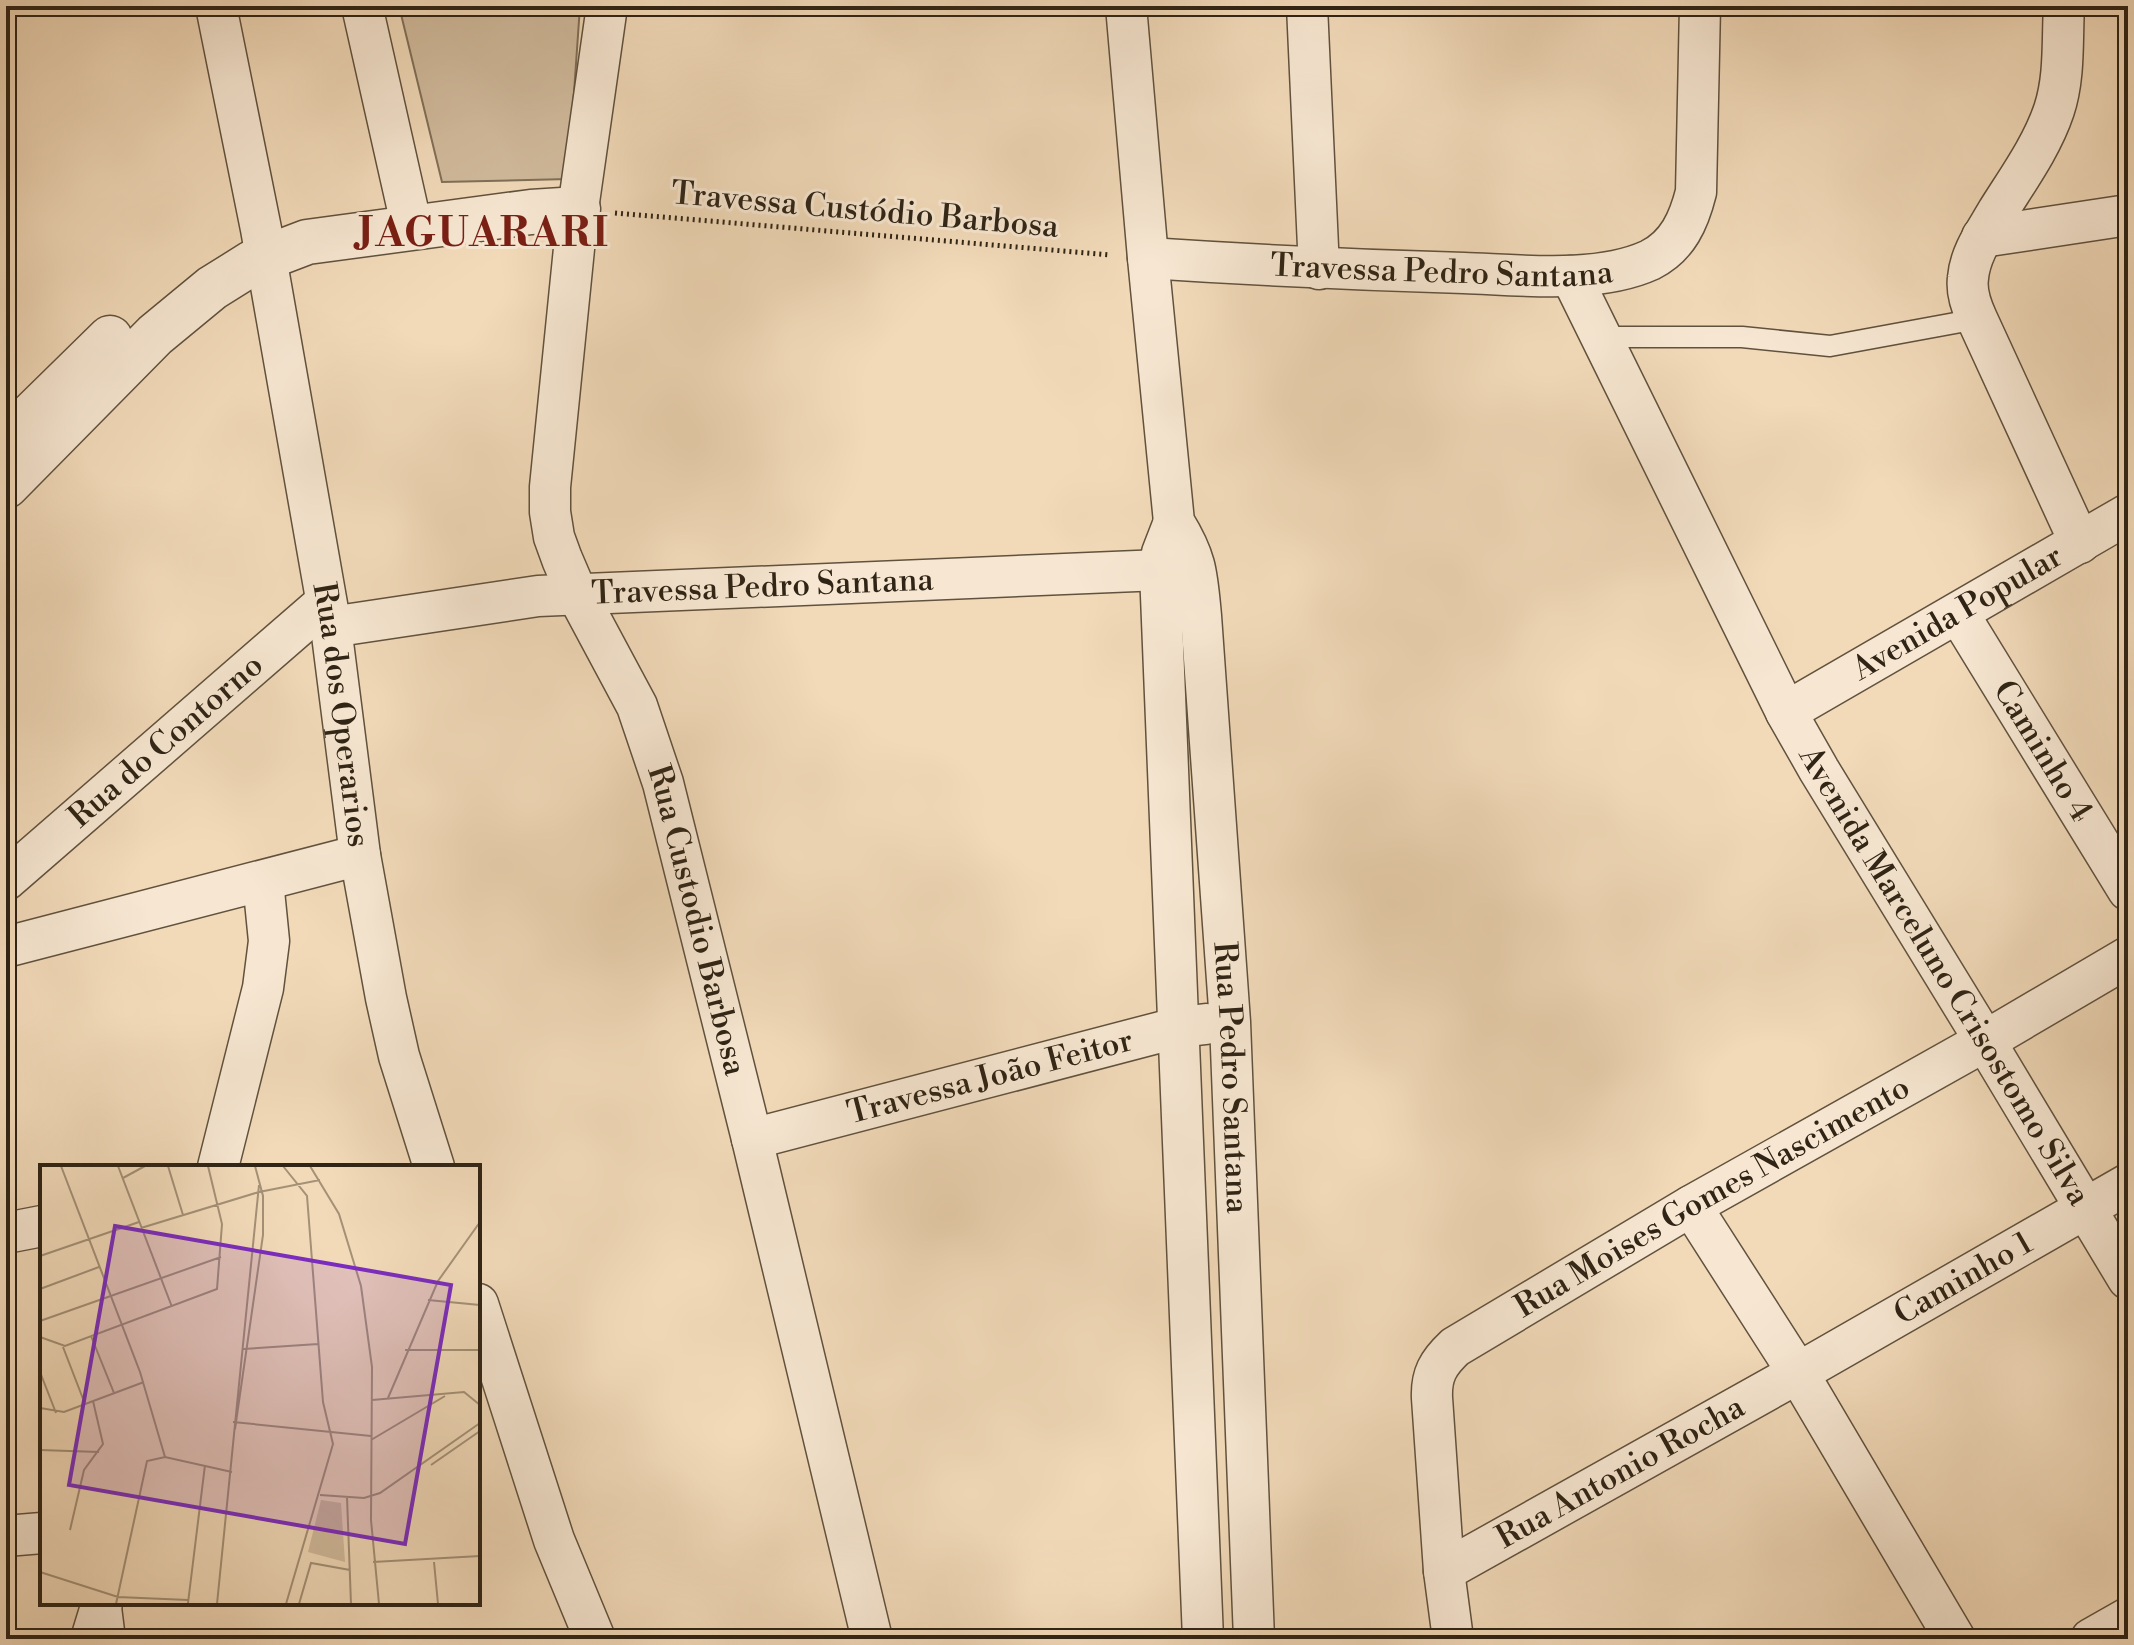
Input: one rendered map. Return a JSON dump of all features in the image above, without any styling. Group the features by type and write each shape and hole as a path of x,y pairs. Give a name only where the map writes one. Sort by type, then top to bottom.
{"street":[{"name":"Rua dos Operarios","path":"216,6 264,243 328,615 360,855 399,1056 433,1165"},
{"path":"362,6 412,228"},
{"name":"Rua Custodio Barbosa","path":"607,6 578,209 550,487 554,537 577,594 637,706 663,783 872,1639"},
{"name":"Rua Pedro Santana","path":"1126,6 1174,522 1165,543 1178,570 1230,1022 1254,1639"},
{"path":"1307,6 1319,269"},
{"name":"Travessa Pedro Santana","path":"1148,258 1319,269 1571,276 1619,270 1651,259 1669,246 1682,231 1690,217 1696,192 1700,6"},
{"path":"2064,6 2061,73 2055,106 2044,135 1982,237 1972,259 1968,290 1977,319 2080,543"},
{"path":"6,440 164,287 232,240 307,242 531,212 578,209"},
{"path":"1982,237 2128,215"},
{"path":"6,486 155,335 212,288 252,263 264,243"},
{"name":"Avenida Marceluno Crisostomo Silva","path":"1571,276 1786,712 2128,1279"},
{"name":"Avenida Popular","path":"1786,712 2080,543 2126,520"},
{"name":"Rua Pedro Santana","path":"1178,570 1180,1027 1203,1639"},
{"name":"Travessa Pedro Santana","path":"328,615 577,594 1178,570"},
{"name":"Caminho 4","path":"1958,613 2128,890"},
{"name":"Rua do Contorno","path":"6,880 328,615"},
{"path":"6,947 360,855"},
{"path":"219,1165 263,988 269,941 263,881"},
{"name":"Rua Moises Gomes Nascimento","path":"1444,1571 1431,1384 1436,1368 1455,1347 1691,1206 2128,957"},
{"name":"Travessa João Feitor","path":"752,1139 1180,1027 1230,1022"},
{"name":"Caminho 1","path":"1798,1373 2128,1184"},
{"path":"1691,1206 1798,1373 1955,1639"},
{"path":"6,1233 40,1226"},
{"path":"480,1310 554,1540 595,1639"},
{"name":"Rua Antonio Rocha","path":"1444,1571 1798,1373"},
{"path":"6,1536 40,1533"},
{"path":"1444,1571 1453,1639"},
{"path":"91,1639 101,1605"},
{"path":"2091,1639 2128,1618"}],"lane":[{"path":"1601,337 1742,337 1830,346 1977,319"},
{"path":"110,1605 115,1639"}],"path":[{"name":"Travessa Custódio Barbosa","path":"578,209 1148,258"}],"shaded area":[{"path":"399,6 580,6 568,179 442,182"}],"district":[{"name":"JAGUARARI","path":"484,234"}]}
